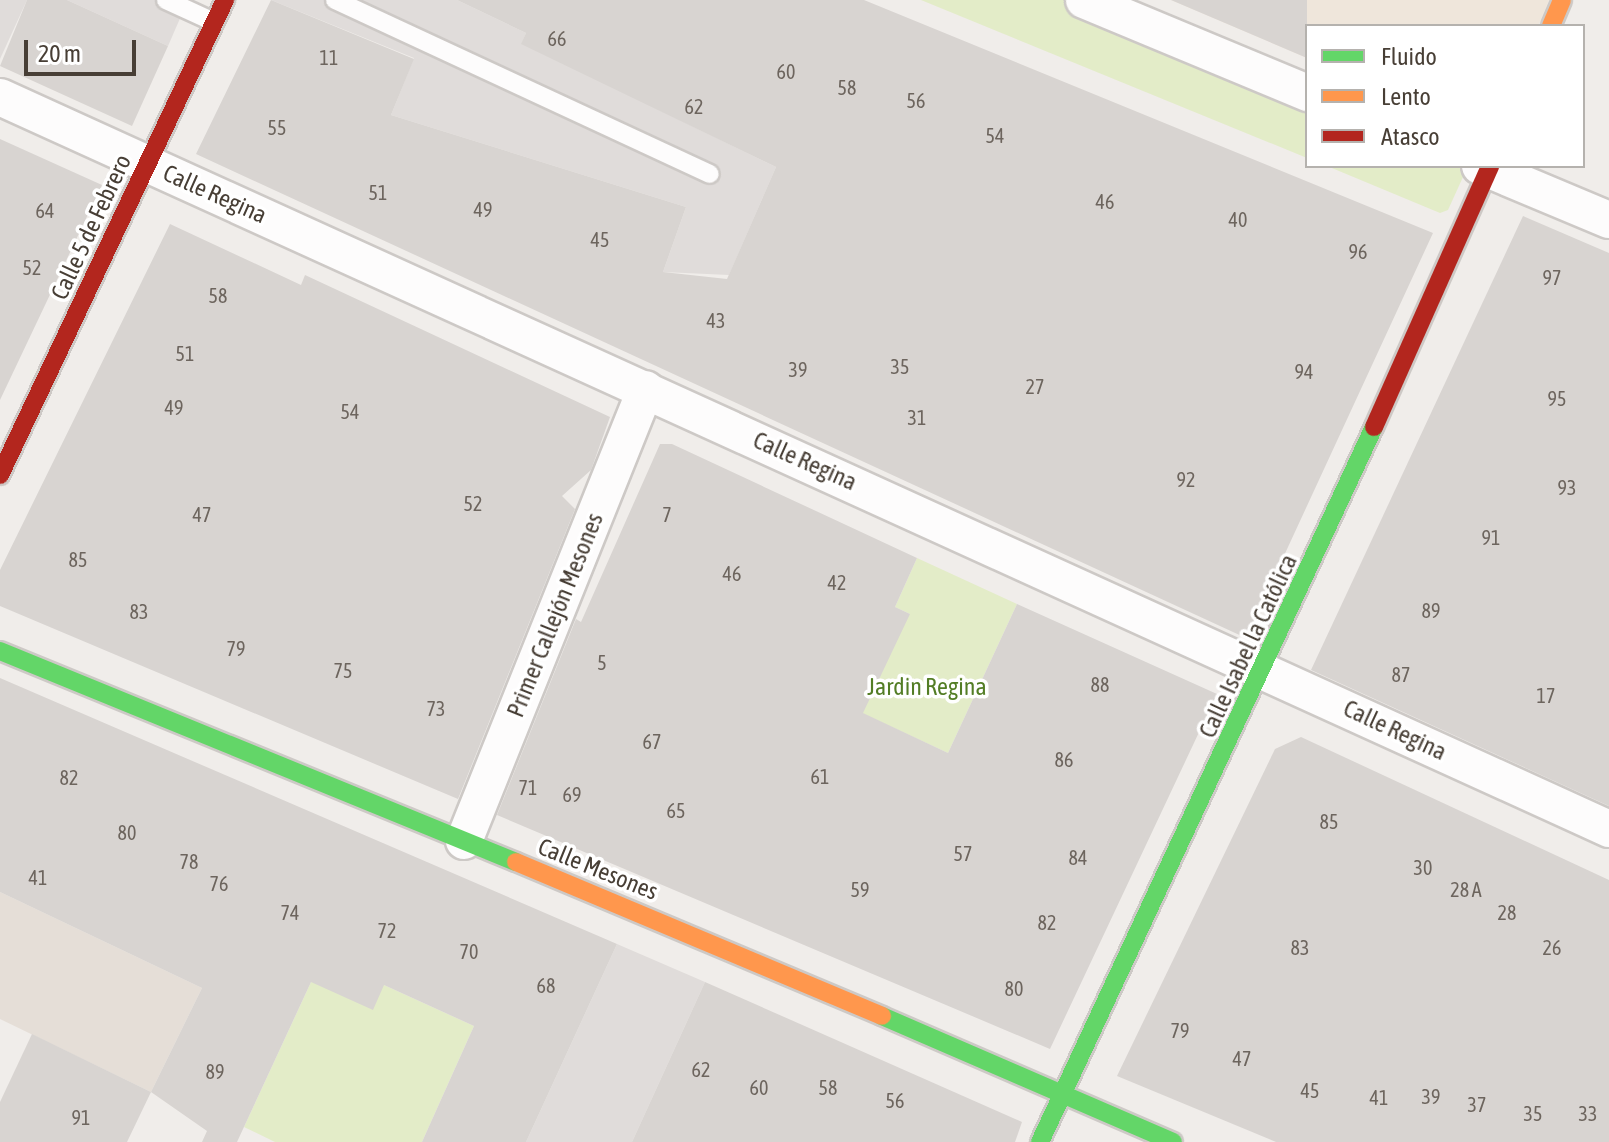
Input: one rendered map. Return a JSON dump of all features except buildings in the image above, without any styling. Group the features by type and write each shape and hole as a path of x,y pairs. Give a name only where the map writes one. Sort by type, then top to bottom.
{"street":[{"name":"Calle 5 de Febrero","path":"0,475 225,0"},
{"path":"1084,0 1305,92"},
{"path":"1552,24 1562,0"},
{"name":"Calle Regina","path":"0,97 1609,829"},
{"name":"Calle Isabel la Católica","path":"1040,1142 1265,670 1486,168"},
{"path":"1488,168 1609,220"},
{"name":"Primer Callejón Mesones","path":"464,841 646,389"},
{"name":"Calle Mesones","path":"0,651 464,841 1173,1142"}],"lane":[{"path":"166,0 214,22"},
{"path":"335,0 710,174"}],"shaded area":[{"path":"0,0 27,0 0,59"},
{"path":"67,0 188,0 168,46"},
{"path":"271,0 457,0 526,33 522,43 776,167 729,275 663,272 686,207 391,115 414,58"},
{"path":"1171,0 1549,0 1539,24 1305,24 1305,57"},
{"path":"0,892 202,988 151,1092 0,1019"},
{"path":"617,944 705,982 632,1142 526,1142"}],"green space":[{"path":"921,0 1112,0 1305,81 1305,157"},
{"path":"1332,168 1467,168 1448,210 1440,213"},
{"name":"Jardin Regina","path":"917,558 1017,604 948,753 749,661 910,614 895,607"},
{"path":"311,982 384,985 474,1026 422,1142 275,1142 244,1127"}],"traffic: fast":[{"path":"1040,1142 1374,427"},
{"path":"0,651 516,862"},
{"path":"882,1016 1173,1142"}],"traffic: slow":[{"path":"1552,24 1562,0"},
{"path":"516,862 882,1016"}],"traffic: jam":[{"path":"0,475 225,0"},
{"path":"1374,427 1489,168"}]}
